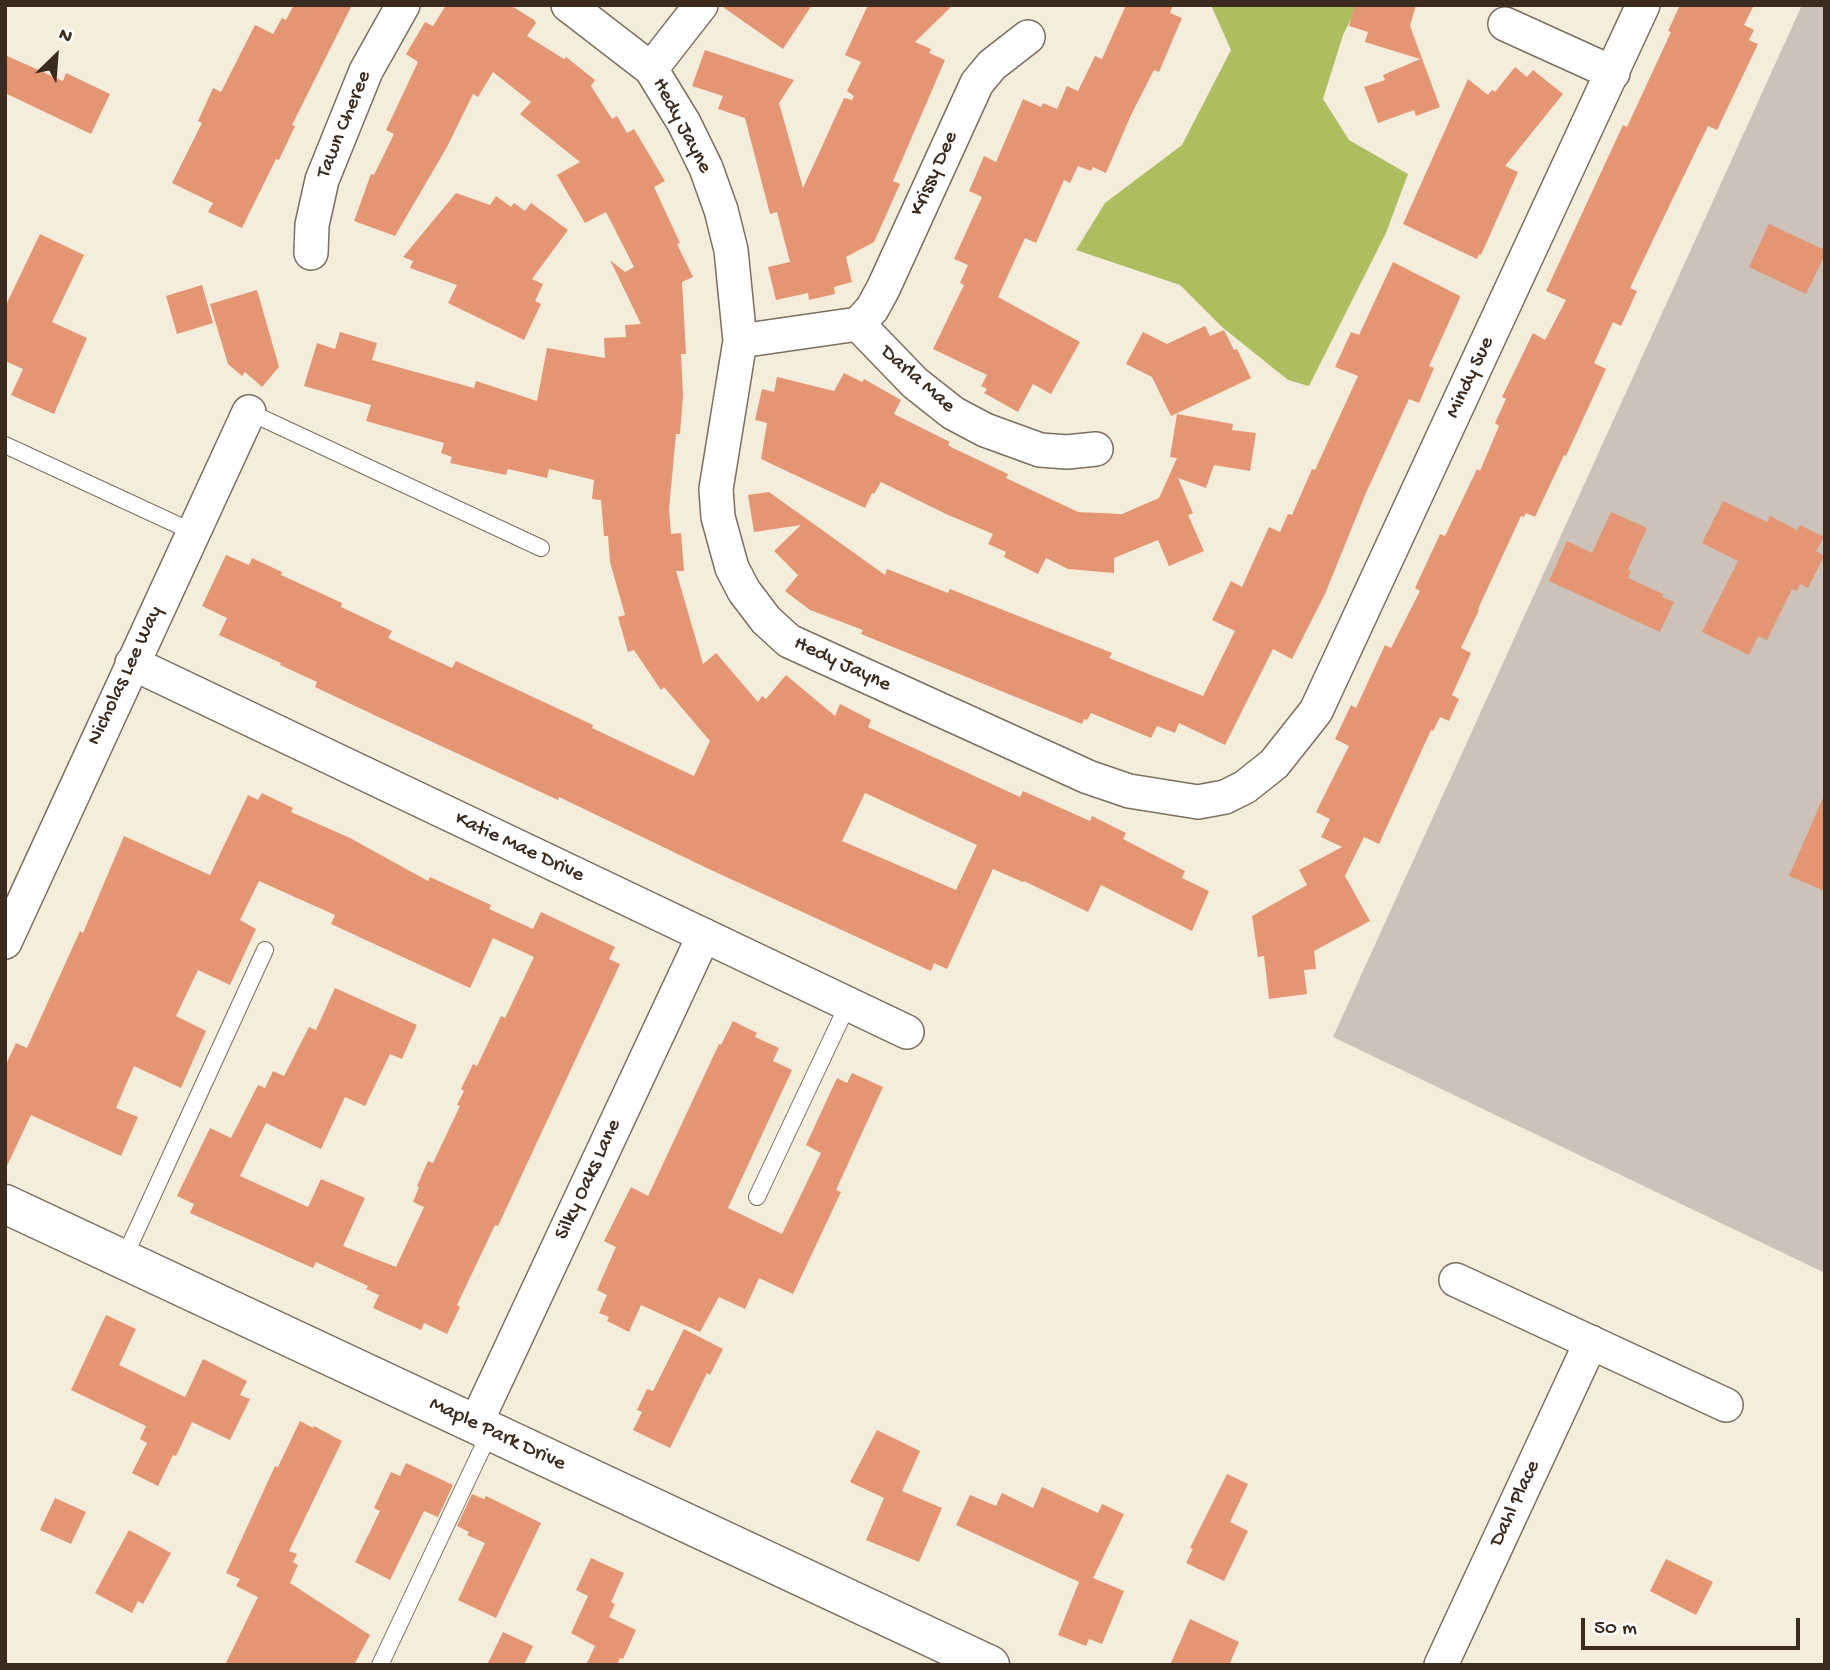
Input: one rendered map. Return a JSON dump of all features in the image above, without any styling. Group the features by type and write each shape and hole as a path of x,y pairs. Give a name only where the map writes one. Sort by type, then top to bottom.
{"street":[{"name":"Tawn Cheree","path":"311,253 312,225 322,180 366,71 403,5"},
{"name":"Hedy Jayne","path":"568,5 651,69 684,123 706,168 721,210 731,250 740,341 716,489 718,517 732,568 744,591 765,620 789,641 1088,777 1129,791 1198,802 1225,797 1245,787 1274,764 1316,711 1329,684"},
{"path":"651,69 701,5"},
{"name":"Mindy Sue","path":"1329,684 1643,5"},
{"path":"1505,24 1613,73"},
{"name":"Krissy Dee","path":"858,324 872,309 883,289 977,83 992,65 1028,37"},
{"path":"740,341 858,324"},
{"name":"Darla Mae","path":"858,324 915,383 953,413 985,430 1040,450 1067,452 1096,449"},
{"name":"Nicholas Lee Way","path":"5,942 248,412"},
{"name":"Katie Mae Drive","path":"132,663 907,1032"},
{"name":"Silky Oaks Lane","path":"483,1429 704,935"},
{"name":"Maple Park Drive","path":"5,1204 990,1665"},
{"path":"1456,1280 1726,1405"},
{"name":"Dahl Place","path":"1441,1665 1591,1342"}],"lane":[{"path":"248,412 541,548"},
{"path":"5,445 193,532"},
{"path":"123,1260 265,950"},
{"path":"757,1197 848,1004"},
{"path":"380,1665 483,1429"}],"shaded area":[{"path":"1802,5 1825,5 1825,1273 1333,1037"}],"green space":[{"path":"1211,5 1358,5 1343,35 1323,99 1349,140 1408,174 1386,233 1309,386 1288,380 1222,327 1180,285 1076,250 1105,203 1182,145 1231,50"}],"building":[{"path":"294,5 352,5 292,125 295,126 279,160 276,159 242,228 208,212 213,203 172,183 202,123 198,121 213,88 221,92 255,25 273,34 282,18 286,20"},
{"path":"446,5 510,5 534,20 536,23 527,36 564,59 566,57 595,80 591,86 612,119 617,116 627,133 634,129 665,181 654,187 693,277 682,282 686,354 681,354 683,395 680,434 676,434 669,509 671,534 681,533 684,571 676,571 703,664 716,653 758,702 762,696 766,699 786,675 835,716 840,704 871,720 868,727 1020,797 1023,791 1090,821 1092,816 1126,833 1123,839 1185,871 1182,878 1209,891 1192,931 1101,885 1088,912 993,869 947,969 934,963 931,971 559,797 558,800 374,715 315,687 317,682 280,665 281,663 219,635 227,618 202,606 226,555 249,565 252,558 282,572 281,575 342,603 341,607 392,631 388,638 452,668 456,661 694,776 710,741 664,687 661,690 634,650 628,652 618,617 625,615 610,562 608,536 604,536 601,500 592,499 594,480 549,469 547,478 508,469 506,475 450,463 452,457 441,453 444,443 366,421 371,405 304,386 317,343 335,349 340,332 377,343 372,360 474,388 476,381 537,401 547,348 605,358 604,338 626,337 625,325 641,324 610,260 625,272 634,267 606,212 585,223 557,175 580,162 520,114 531,102 493,72 478,97 473,94 447,147 395,236 354,221 371,174 374,175 394,134 386,130 418,62 406,54 425,22 433,26","holes":["865,793 977,845 956,890 842,841"]},
{"path":"720,5 812,5 783,49"},
{"path":"868,5 953,5 915,42 931,49 929,53 945,60 893,181 900,184 874,242 846,257 852,282 834,287 835,294 809,300 808,293 776,300 768,267 790,262 777,212 770,214 745,118 718,109 723,96 692,86 705,50 794,80 779,103 803,188 844,98 852,100 854,96 847,91 861,62 845,55"},
{"path":"1126,5 1173,5 1170,13 1182,18 1159,72 1154,70 1106,173 1093,167 1091,171 1078,166 1070,183 1064,180 1036,243 1025,238 998,297 1080,342 1051,394 1033,384 1018,412 984,393 987,389 981,386 987,375 933,349 964,285 960,283 968,265 954,259 982,197 969,191 984,156 996,162 1023,99 1041,107 1043,103 1057,109 1067,86 1078,91 1095,56 1102,59"},
{"path":"1355,5 1416,5 1410,26 1440,107 1416,116 1414,110 1378,123 1364,87 1385,80 1383,75 1420,59 1365,42 1368,32 1349,26"},
{"path":"1680,5 1754,5 1744,25 1754,30 1749,40 1758,44 1717,130 1708,126 1630,288 1637,291 1621,326 1613,322 1594,363 1606,369 1566,456 1564,455 1535,517 1526,513 1524,517 1521,516 1478,609 1461,648 1471,653 1452,695 1459,699 1449,721 1440,717 1433,731 1431,730 1379,844 1364,837 1345,876 1370,921 1314,951 1316,969 1304,970 1307,994 1269,999 1264,956 1258,957 1252,916 1307,885 1299,870 1342,847 1321,837 1330,819 1316,812 1349,746 1335,739 1351,705 1356,708 1385,645 1391,648 1420,591 1415,588 1440,534 1445,536 1477,469 1480,471 1499,426 1495,423 1506,399 1502,397 1533,333 1545,340 1566,300 1546,291 1623,125 1627,127 1671,32 1668,31"},
{"path":"5,55 63,81 66,73 110,94 91,134 5,93"},
{"path":"1515,67 1527,77 1533,70 1563,94 1505,166 1518,172 1477,259 1403,224 1468,79 1488,95 1492,90 1495,92"},
{"path":"456,193 490,205 496,196 511,207 514,203 525,211 531,203 568,230 532,279 543,284 535,301 541,304 524,340 448,303 457,285 410,268 413,261 403,257"},
{"path":"1769,224 1825,250 1806,294 1749,267"},
{"path":"40,234 84,255 52,322 87,338 54,414 11,395 23,369 5,361 5,307"},
{"path":"1393,262 1460,296 1459,300 1429,366 1434,368 1419,403 1409,399 1366,493 1325,594 1292,659 1273,649 1225,745 1179,723 1175,733 1157,726 1151,738 1091,713 1082,724 861,634 863,630 810,610 785,591 798,575 774,551 801,525 754,532 748,495 769,492 885,575 887,569 948,593 950,589 1112,653 1109,658 1203,696 1235,631 1212,620 1231,581 1242,587 1269,527 1280,532 1288,514 1292,515 1312,469 1315,470 1358,376 1335,367 1351,332 1359,335"},
{"path":"202,285 213,323 177,334 166,296"},
{"path":"257,290 279,367 262,387 245,372 242,376 228,364 210,304"},
{"path":"1205,326 1210,336 1224,330 1251,378 1171,416 1152,377 1126,364 1143,332 1167,344"},
{"path":"844,373 862,382 864,379 901,400 894,414 950,442 948,445 953,448 1008,474 1006,478 1078,512 1122,514 1159,498 1177,458 1170,457 1177,414 1233,424 1232,430 1256,433 1250,471 1214,465 1206,488 1178,478 1193,513 1188,515 1204,551 1169,566 1158,540 1114,558 1114,573 1068,569 1046,558 1038,574 1004,557 1006,552 988,544 993,534 881,482 865,508 761,459 767,423 755,420 762,389 774,392 777,377 834,391"},
{"path":"1723,501 1767,522 1770,516 1797,530 1800,525 1824,537 1816,551 1824,556 1808,588 1800,584 1797,591 1792,589 1767,640 1758,636 1749,655 1702,632 1738,561 1702,543"},
{"path":"1611,512 1647,528 1628,570 1631,571 1628,578 1674,602 1660,632 1549,581 1567,541 1592,553"},
{"path":"262,793 293,808 291,812 350,838 428,881 430,877 491,905 489,909 533,929 541,912 615,947 609,959 620,964 498,1226 495,1225 457,1305 460,1307 447,1334 424,1323 421,1330 373,1308 379,1295 366,1289 368,1286 316,1262 313,1268 190,1213 194,1204 177,1196 210,1128 231,1138 258,1085 265,1088 273,1071 284,1076 309,1027 316,1030 335,988 417,1025 402,1059 390,1054 365,1106 345,1097 321,1149 266,1123 240,1176 308,1207 321,1179 365,1198 343,1246 396,1267 424,1207 413,1202 428,1161 433,1163 460,1106 457,1105 464,1091 461,1089 473,1064 477,1066 501,1016 505,1018 534,957 493,938 470,988 331,924 335,915 259,881 240,920 256,929 230,985 198,970 176,1016 206,1031 181,1088 134,1066 116,1108 138,1117 121,1156 31,1115 5,1170 5,1066 16,1043 27,1048 80,931 83,933 124,836 210,875 248,795 258,800"},
{"path":"1825,793 1825,891 1789,876"},
{"path":"733,1021 757,1033 755,1037 779,1048 773,1061 792,1070 728,1208 782,1234 821,1153 806,1145 837,1078 847,1083 852,1073 883,1087 836,1190 841,1192 793,1294 759,1278 745,1309 719,1297 700,1332 641,1305 629,1332 607,1321 609,1317 599,1313 607,1295 597,1290 616,1247 604,1241 631,1187 648,1196 719,1044 721,1045"},
{"path":"106,1315 136,1329 119,1365 185,1397 203,1359 247,1381 240,1395 250,1399 230,1440 192,1422 158,1486 132,1473 147,1443 140,1439 146,1426 71,1390"},
{"path":"684,1329 723,1349 710,1375 707,1373 670,1448 633,1430 642,1412 637,1410 647,1389 653,1391"},
{"path":"300,1421 342,1441 289,1551 297,1554 293,1562 298,1565 290,1583 370,1635 354,1665 225,1665 258,1597 236,1586 240,1579 226,1573 275,1466 278,1467"},
{"path":"877,1430 920,1451 902,1491 942,1508 919,1562 866,1540 884,1498 850,1482"},
{"path":"406,1463 453,1485 438,1517 424,1511 390,1580 355,1562 380,1511 374,1508 391,1472 400,1476"},
{"path":"1227,1474 1248,1484 1230,1522 1248,1531 1224,1581 1186,1563 1193,1549 1190,1548"},
{"path":"1042,1487 1098,1513 1102,1504 1124,1514 1093,1578 1124,1591 1102,1644 1089,1639 1086,1646 1058,1635 1079,1582 956,1525 970,1495 996,1506 1002,1493 1033,1508"},
{"path":"472,1494 484,1499 486,1496 541,1523 496,1618 458,1600 485,1543 467,1535 469,1532 457,1526"},
{"path":"55,1498 86,1512 71,1544 40,1530"},
{"path":"129,1530 171,1553 143,1604 138,1601 132,1613 95,1593"},
{"path":"591,1558 624,1573 611,1602 615,1604 609,1617 636,1630 623,1659 620,1658 617,1665 586,1665 595,1646 571,1633 588,1596 576,1590"},
{"path":"1666,1559 1713,1582 1696,1615 1650,1591"},
{"path":"1190,1619 1239,1642 1229,1665 1170,1665"},
{"path":"503,1632 533,1646 524,1665 487,1665"}]}
